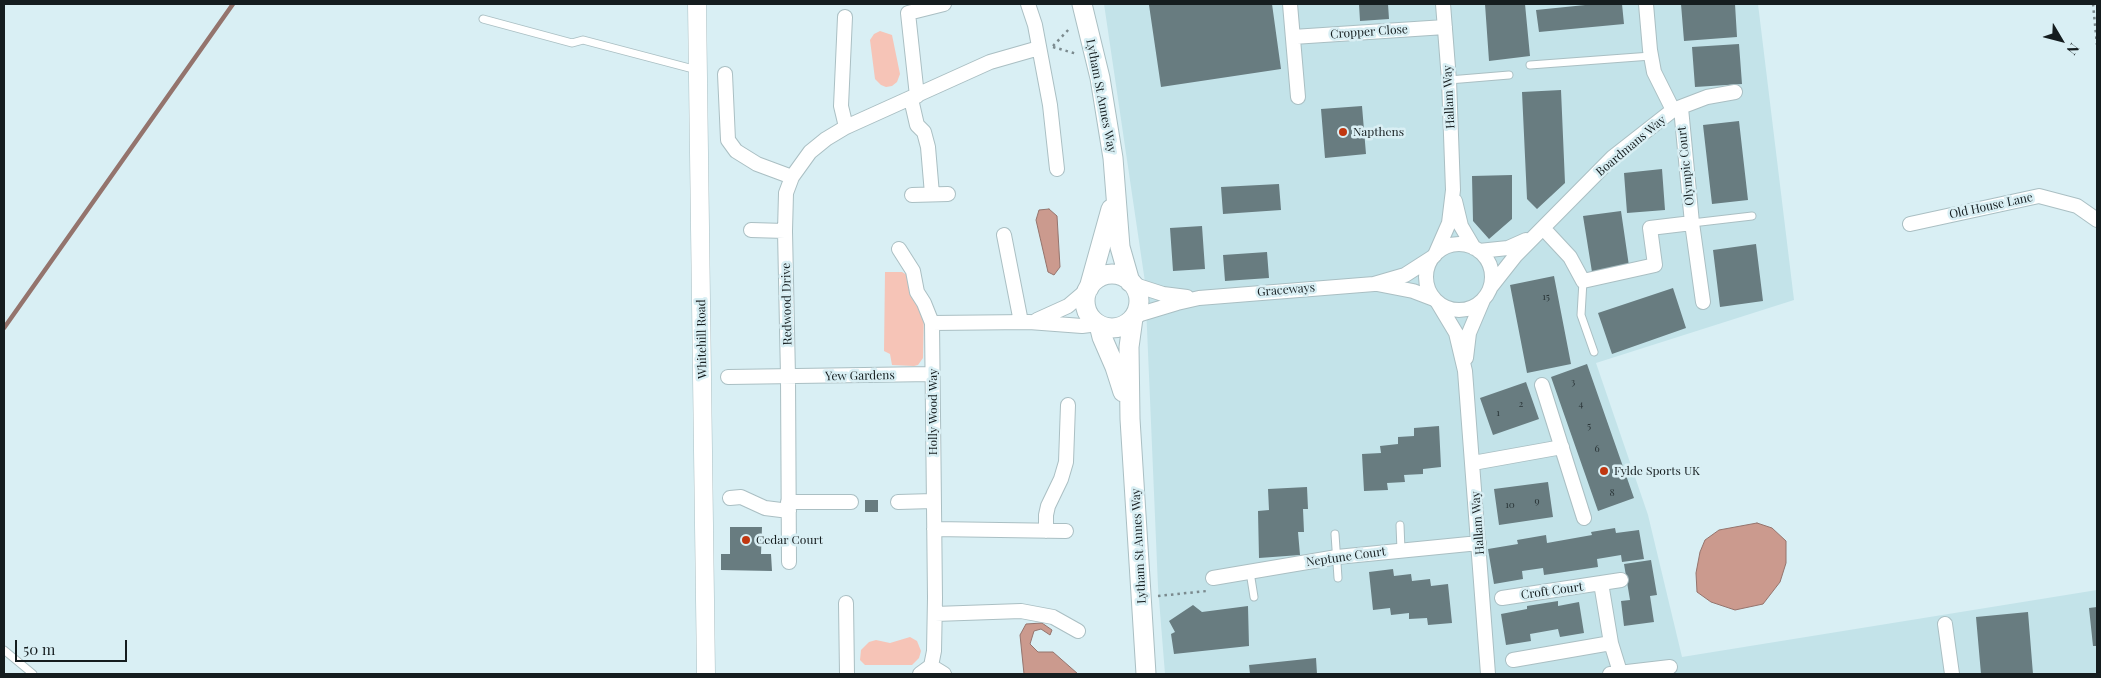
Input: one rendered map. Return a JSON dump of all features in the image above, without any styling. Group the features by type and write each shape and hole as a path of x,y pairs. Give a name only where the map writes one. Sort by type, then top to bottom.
{"main road":[{"name":"Lytham St Annes Way","path":"1082,4 1100,78 1113,158 1120,247 1131,283"},
{"name":"Lytham St Annes Way","path":"1088,288 1104,238 1115,190"},
{"path":"1109,275 1123,277 1131,283 1138,299 1138,308 1125,325 1116,328 1098,325 1086,310 1085,299 1088,288 1096,280 1109,275"},
{"name":"Lytham St Annes Way","path":"1133,317 1129,347 1130,419 1146,674"},
{"name":"Lytham St Annes Way","path":"1098,325 1120,381 1130,419"}],"street":[{"name":"Whitehill Road","path":"697,4 706,674"},
{"path":"932,194 928,147 924,132 917,125 908,13 944,4"},
{"path":"1028,4 1046,47 1057,169"},
{"path":"1290,4 1298,97"},
{"name":"Hallam Way","path":"1434,256 1449,223 1453,190 1449,80 1443,4"},
{"path":"1646,4 1654,72 1677,109"},
{"path":"845,17 841,106 846,127"},
{"name":"Cropper Close","path":"1294,37 1445,27"},
{"name":"Redwood Drive","path":"788,377 786,193 792,177 810,152 826,139 846,127 990,62 1046,47"},
{"path":"725,74 728,140 736,151 757,164 792,177"},
{"name":"Boardmans Way","path":"1487,294 1510,262 1614,157 1677,109 1707,97 1735,92"},
{"name":"Olympic Court","path":"1677,109 1703,302"},
{"name":"Hallam Way","path":"1453,190 1461,226 1476,249"},
{"path":"912,194 948,194"},
{"name":"Old House Lane","path":"1910,224 2039,196 2077,206 2097,220"},
{"name":"Olympic Court","path":"1583,280 1655,265 1650,228 1692,223"},
{"path":"1543,228 1570,257 1583,280"},
{"name":"Boardmans Way","path":"1476,249 1508,248 1522,242 1543,228"},
{"path":"751,230 785,231"},
{"path":"1004,235 1025,322"},
{"path":"1457,244 1476,249 1488,261 1491,267 1492,281 1487,294 1477,305 1462,310 1446,308 1436,301 1426,282 1428,265 1434,256 1441,250 1457,244"},
{"name":"Holly Wood Way","path":"899,248 913,271 917,292 924,303 932,323 935,614 934,651 926,670 944,674"},
{"name":"Graceways","path":"1133,317 1177,302 1199,298 1374,284 1404,275 1434,256"},
{"name":"Graceways","path":"1131,283 1163,294 1199,298"},
{"name":"Graceways","path":"1374,284 1413,291 1436,301"},
{"path":"1025,322 1057,312 1088,288"},
{"name":"Hallam Way","path":"1465,371 1469,333 1487,294"},
{"name":"Hallam Way","path":"1436,301 1456,334 1465,371 1488,674"},
{"path":"932,323 1025,322 1082,326 1098,325"},
{"name":"Yew Gardens","path":"728,377 932,374"},
{"path":"788,377 789,562"},
{"path":"1542,386 1584,518"},
{"path":"1046,531 1048,506 1061,479 1066,462 1068,405"},
{"path":"1473,463 1562,447"},
{"path":"730,498 741,497 765,508 851,502"},
{"path":"898,502 933,501"},
{"path":"934,529 1066,531"},
{"name":"Neptune Court","path":"1213,578 1337,557 1479,543"},
{"name":"Croft Court","path":"1502,598 1621,580"},
{"name":"Croft Court","path":"1601,584 1615,673"},
{"path":"846,603 847,674"},
{"path":"935,614 1021,611 1053,617 1078,631"},
{"path":"1945,624 1952,674"},
{"path":"1513,660 1611,643"},
{"path":"1615,673 1670,667"}],"lane":[{"path":"483,19 572,43 583,40 698,70"},
{"path":"1530,66 1651,56"},
{"path":"1449,80 1508,75"},
{"path":"1692,223 1752,216"},
{"path":"1583,280 1581,315 1594,352"},
{"path":"1400,525 1402,550"},
{"path":"1335,534 1338,578"},
{"path":"1250,572 1254,597"},
{"path":"4,650 33,674"}],"path":[{"path":"2094,4 2097,45"},
{"path":"1046,47 1073,25"},
{"path":"1046,47 1081,56"},
{"path":"1142,598 1214,590 1213,578"}],"shaded area":[{"path":"1104,4 1758,4 1794,300 1596,363 1648,515 1682,657 2097,590 2097,674 1165,674 1158,587 1145,282"},
{"path":"880,31 892,35 900,74 897,82 892,86 886,87 875,79 870,40 874,34"},
{"path":"1049,209 1057,216 1060,267 1054,275 1048,272 1036,220 1039,210"},
{"path":"885,272 902,272 907,275 924,310 923,358 918,365 892,365 890,354 884,351"},
{"path":"1757,523 1772,528 1786,541 1786,563 1780,582 1763,604 1735,610 1711,602 1697,592 1696,573 1700,552 1705,540 1719,530"},
{"path":"1042,623 1052,630 1050,635 1041,629 1034,631 1030,644 1038,652 1053,652 1078,674 1024,674 1020,635 1026,624"},
{"path":"910,637 917,641 921,651 919,658 912,665 865,665 860,660 861,650 869,642 876,640 890,643"}],"building":[{"path":"1272,4 1281,69 1161,87 1149,5"},
{"path":"1359,4 1388,4 1389,19 1360,21"},
{"path":"1485,4 1525,4 1530,56 1489,61"},
{"path":"1595,4 1622,4 1624,24 1539,32 1536,10"},
{"path":"1681,4 1735,4 1737,37 1684,41"},
{"path":"1739,44 1742,84 1695,87 1692,47"},
{"path":"1561,90 1565,183 1537,209 1527,199 1522,92"},
{"name":"Napthens","path":"1362,106 1366,154 1325,158 1321,109"},
{"path":"1739,121 1748,200 1712,204 1703,125"},
{"path":"1662,169 1665,210 1627,213 1624,173"},
{"path":"1512,175 1512,219 1489,239 1473,221 1472,176"},
{"path":"1279,184 1281,210 1223,214 1221,187"},
{"path":"1621,211 1629,266 1592,272 1583,216"},
{"path":"1202,226 1205,269 1173,271 1170,228"},
{"path":"1756,244 1763,301 1720,307 1713,250"},
{"path":"1267,252 1269,278 1225,281 1223,255"},
{"path":"1554,276 1571,364 1527,373 1510,285"},
{"path":"1673,288 1686,328 1612,354 1598,313"},
{"path":"1587,364 1634,498 1598,511 1551,377"},
{"path":"1526,382 1539,419 1493,435 1480,398"},
{"path":"1439,426 1441,467 1423,469 1423,474 1404,475 1405,482 1387,483 1388,490 1364,491 1362,454 1381,453 1380,446 1398,444 1398,437 1414,436 1414,428"},
{"path":"1548,482 1553,517 1499,525 1494,489"},
{"path":"1307,487 1308,509 1303,509 1304,532 1298,532 1300,555 1259,558 1258,511 1269,510 1268,489"},
{"path":"865,500 878,500 878,512 865,512"},
{"name":"Cedar Court","path":"730,527 762,527 761,554 771,554 772,571 721,570 721,554 730,554"},
{"path":"1615,528 1616,533 1639,530 1644,559 1622,562 1621,555 1597,559 1598,567 1544,575 1543,568 1522,571 1523,579 1494,584 1488,549 1518,544 1517,540 1546,535 1547,543 1592,535 1591,532"},
{"path":"1651,560 1657,595 1650,596 1654,622 1624,626 1621,601 1630,600 1624,564"},
{"path":"1393,569 1394,576 1411,574 1412,581 1430,579 1431,586 1448,584 1452,623 1428,625 1427,618 1409,619 1409,613 1391,615 1390,608 1373,610 1369,572"},
{"path":"1558,601 1558,606 1579,602 1584,633 1560,637 1558,629 1530,634 1531,641 1506,645 1501,614 1527,609 1527,606"},
{"path":"1193,605 1202,612 1248,606 1249,646 1174,654 1171,634 1175,632 1169,621"},
{"path":"2097,607 2097,646 2093,646 2089,608"},
{"path":"2028,612 2033,674 1981,674 1976,617"},
{"path":"1316,658 1317,674 1250,674 1249,665"}],"waterway":[{"path":"4,328 233,4"}],"place":[{"name":"Napthens","path":"1343,132"},
{"name":"Fylde Sports UK","path":"1604,471"},
{"name":"Cedar Court","path":"746,540"}]}
